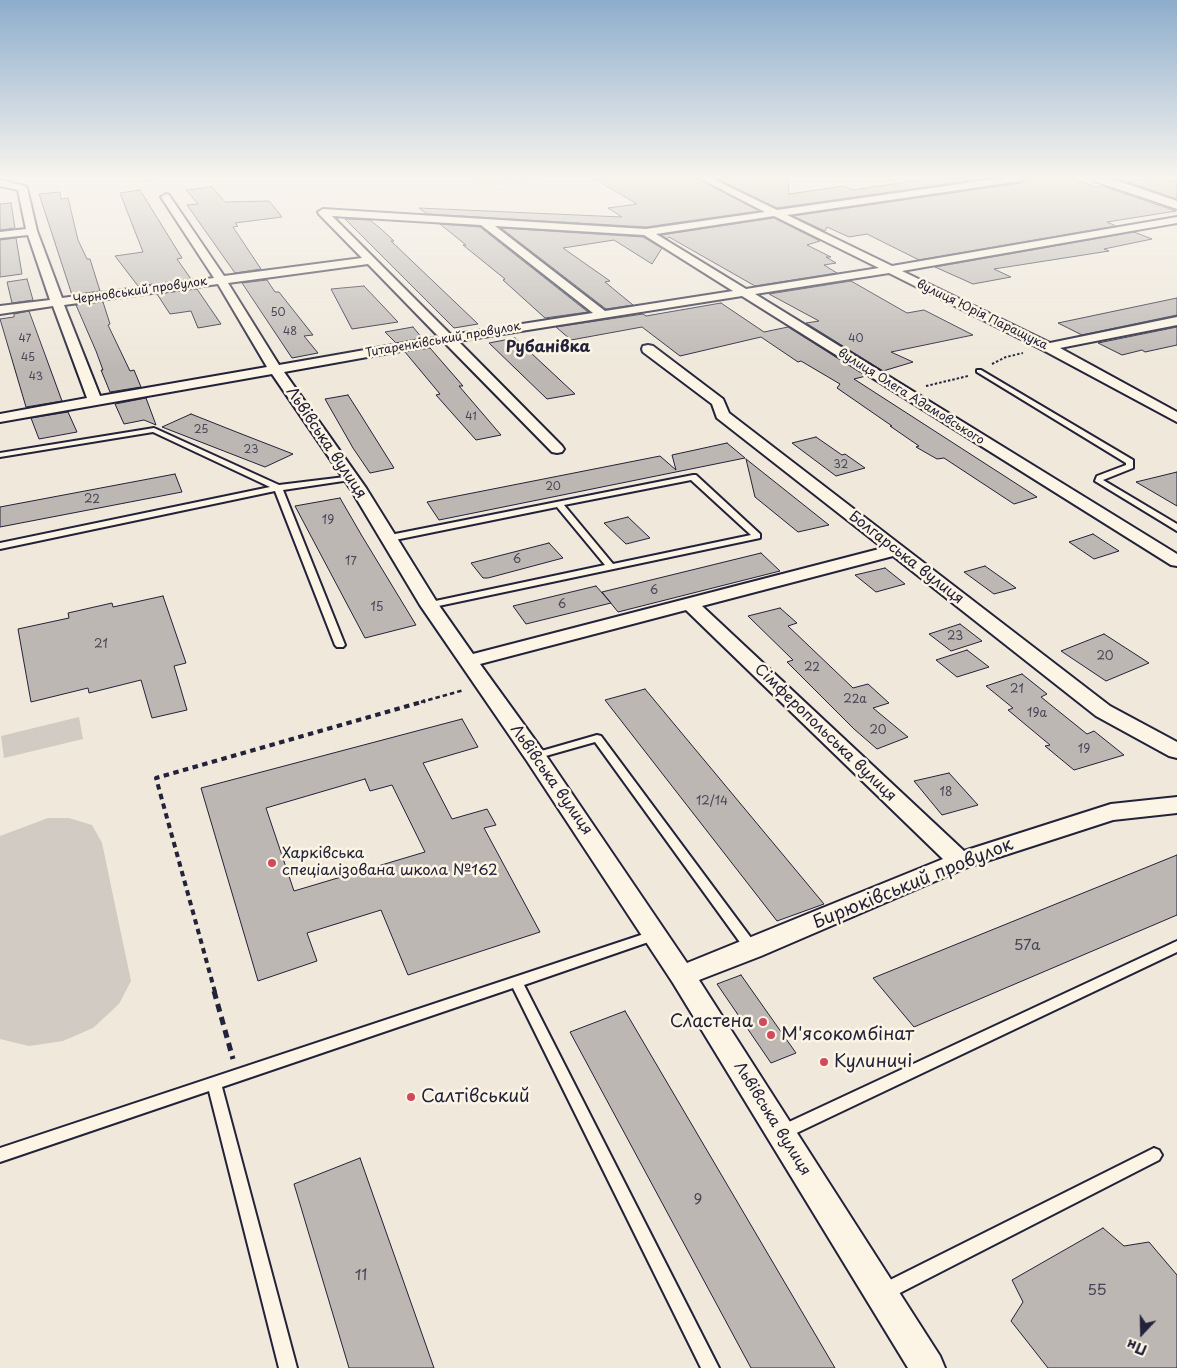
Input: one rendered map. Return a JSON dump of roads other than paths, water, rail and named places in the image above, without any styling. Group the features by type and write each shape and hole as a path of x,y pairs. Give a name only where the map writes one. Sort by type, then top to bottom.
{"street":[{"path":"36,242 95,401"},
{"name":"Львівська вулиця","path":"196,242 276,370 390,538 429,605 535,756 656,935 928,1368"},
{"path":"352,242 556,449"},
{"path":"509,242 602,314"},
{"name":"вулиця Олега Адамовського","path":"662,242 1177,560"},
{"name":"вулиця Юрія Паращука","path":"833,242 1048,348 1177,418"},
{"name":"Титаренківський провулок","path":"0,418 448,339 888,270 1051,242"},
{"name":"Черновський провулок","path":"0,310 370,260"},
{"path":"1048,348 1177,321"},
{"name":"Болгарська вулиця","path":"648,349 718,402 722,415 1104,711 1177,752"},
{"path":"468,660 896,550"},
{"name":"Сімферопольська вулиця","path":"690,604 960,861"},
{"name":"Бирюківський провулок","path":"682,976 752,949 960,861 1111,812 1177,805"}],"lane":[{"path":"979,371 1130,462 1130,466 1100,478 1100,481 1177,528"},
{"path":"0,455 154,430 278,488 340,645"},
{"path":"390,538 693,477 757,536 429,605"},
{"path":"0,546 278,488 350,478"},
{"path":"559,504 612,567"},
{"path":"535,756 598,738 752,949"},
{"path":"0,1155 656,935"},
{"path":"780,1133 1177,946"},
{"path":"516,982 710,1368"},
{"path":"214,1084 288,1368"},
{"path":"881,1293 1154,1155"}],"place":[{"name":"Харківська спеціалізована школа №162","path":"272,863"},
{"name":"Сластена","path":"763,1022"},
{"name":"М'ясокомбінат","path":"771,1035"},
{"name":"Кулиничі","path":"824,1062"},
{"name":"Салтівський","path":"411,1097"}],"district":[{"name":"Рубанівка","path":"548,348"}]}
